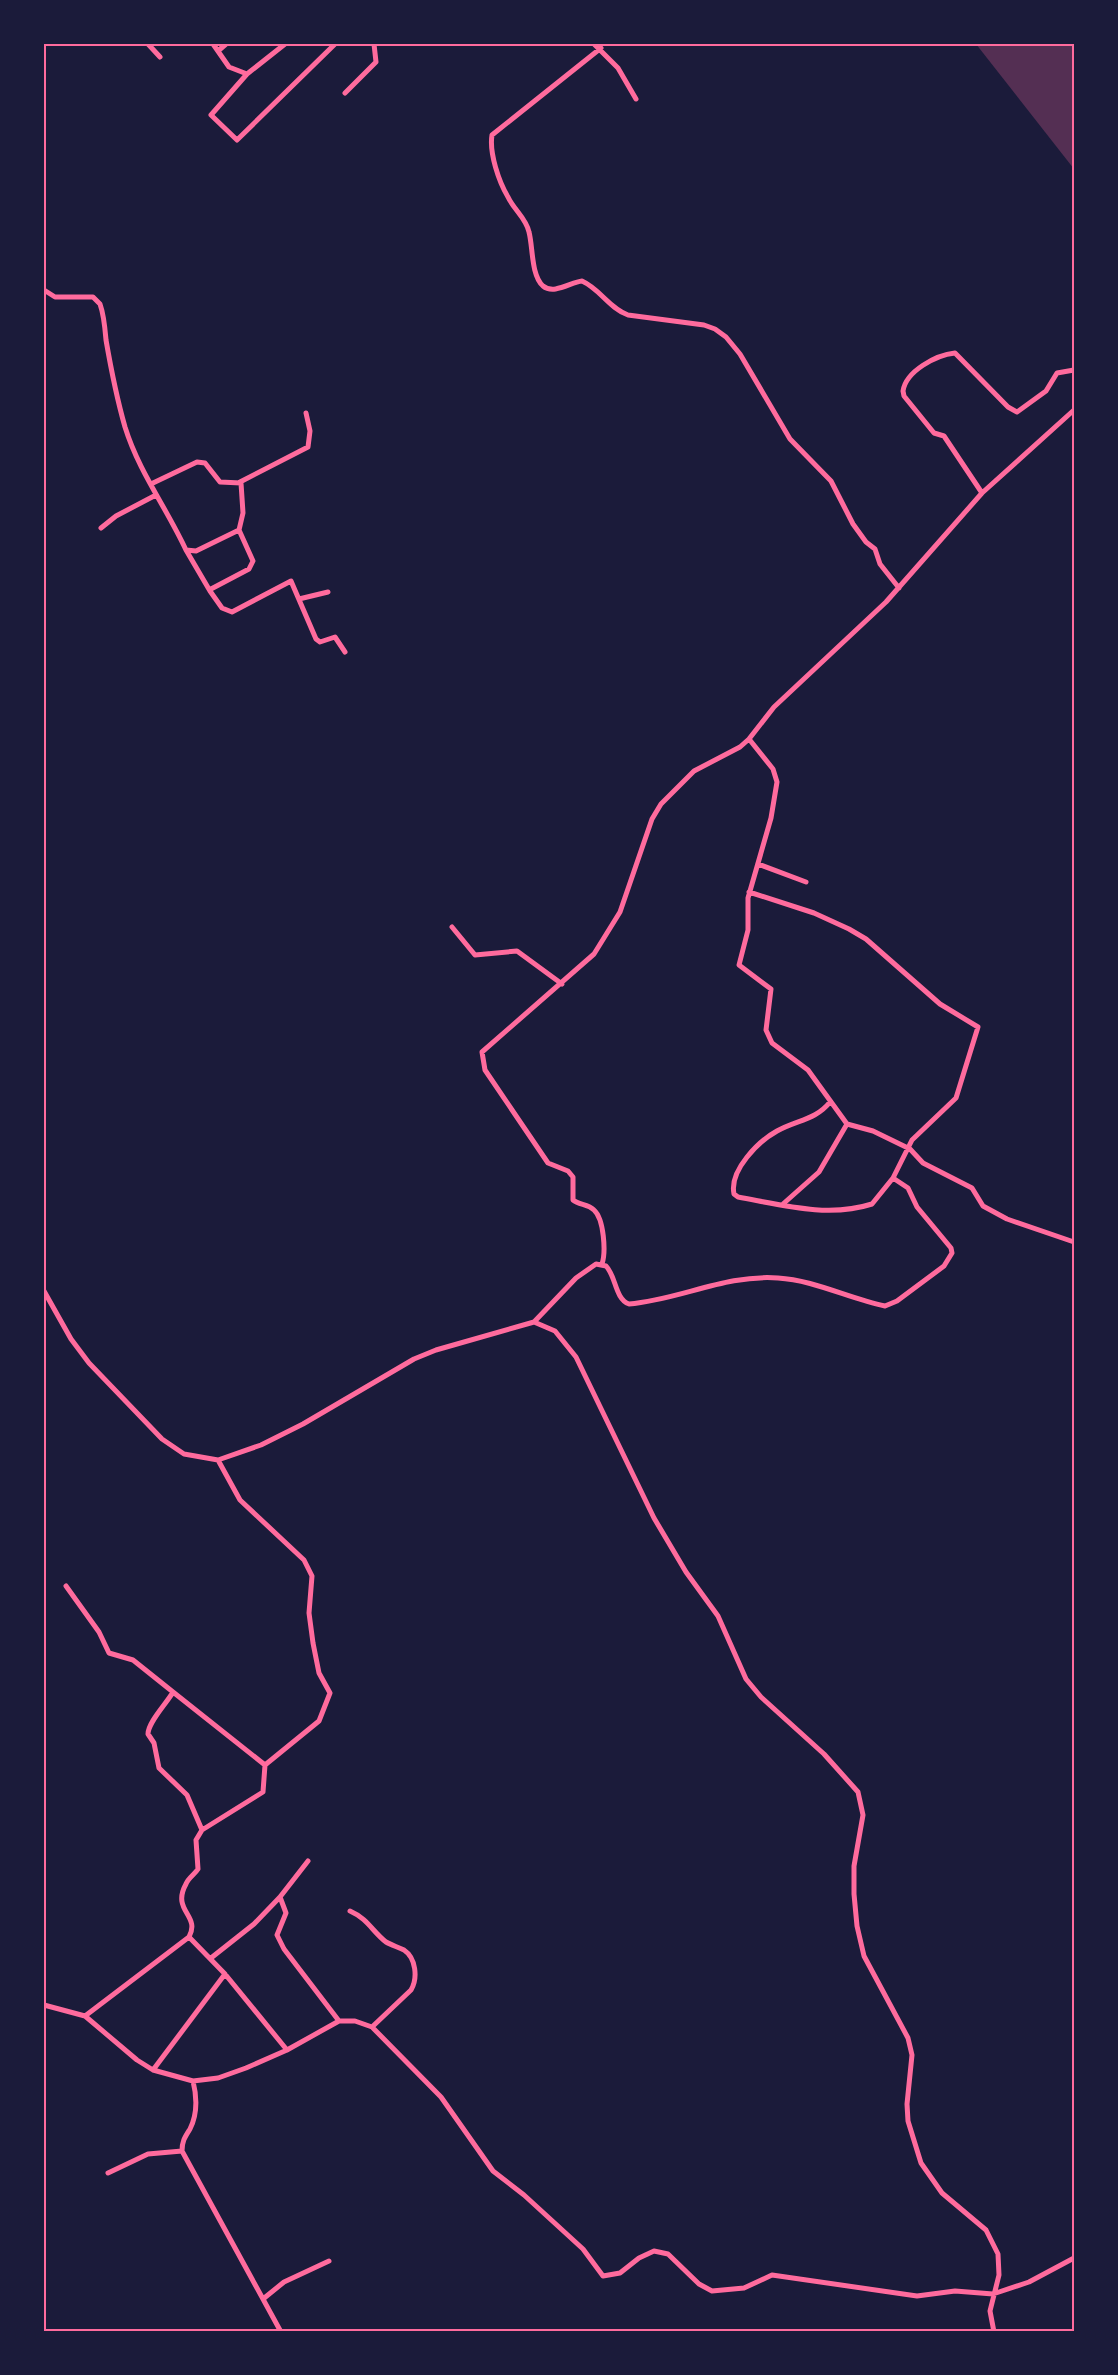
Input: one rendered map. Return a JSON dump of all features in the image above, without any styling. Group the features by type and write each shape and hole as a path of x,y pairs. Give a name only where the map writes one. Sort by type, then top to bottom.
{"street":[{"path":"151,44 160,57"},
{"path":"213,44 229,67 247,74"},
{"path":"218,51 226,44"},
{"path":"285,44 253,72 247,74 211,115 237,140 335,44"},
{"path":"345,93 376,62 374,44"},
{"path":"594,44 601,48 618,68 636,99"},
{"path":"601,48 492,135 492,147 499,176 507,197 524,219 540,282 548,289 553,289 582,281 595,288 619,312 704,325 726,337 740,354 790,439 831,481 853,524 874,549 879,564 899,588"},
{"path":"44,290 55,297 93,297 100,304 125,428 144,473 153,483 156,495 168,511 186,550 222,608 230,612 291,581 318,642 335,637 345,652"},
{"path":"981,493 944,436 934,433 904,396 904,386 907,380 934,360 955,353 1008,407 1017,412 1046,391 1057,373 1074,370"},
{"path":"602,1264 605,1247 598,1215 589,1207 573,1200 573,1177 565,1170 548,1163 482,1064 482,1052 594,954 620,912 655,811 694,771 740,747 749,739 774,707 833,654 899,588 981,493 1074,410"},
{"path":"153,483 200,461 205,463 220,482 240,482 308,447 310,431 306,413"},
{"path":"210,591 251,566 253,556 239,530 243,513 243,488 240,482"},
{"path":"101,528 116,516 156,495"},
{"path":"186,550 196,551 239,530"},
{"path":"299,599 328,592"},
{"path":"749,739 773,769 777,782 771,818 749,892 748,930 740,967 771,988 766,1030 772,1043 808,1071 847,1124 873,1131 906,1147 922,1163 972,1188 983,1206 1001,1216 1074,1242"},
{"path":"758,864 806,882"},
{"path":"749,892 814,913 866,939 940,1004 978,1027 956,1098 906,1147 893,1178 876,1202 824,1210 735,1195 733,1188 745,1160 770,1136 786,1127 818,1115 830,1102"},
{"path":"452,927 476,955 517,951 562,984"},
{"path":"783,1204 819,1172 847,1124"},
{"path":"44,1291 71,1339 89,1363 162,1439 184,1454 218,1460 261,1445 303,1424 388,1373 425,1354 534,1322 576,1278 596,1264 602,1264 610,1270 621,1298 629,1304 665,1299 713,1284 777,1278 873,1303 891,1305 944,1266 952,1253 946,1240 917,1207 912,1194 893,1178"},
{"path":"534,1322 555,1331 576,1357 654,1518 686,1572 717,1616 746,1679 761,1697 824,1754 858,1792 862,1815 854,1866 857,1926 864,1956 909,2038 912,2055 906,2104 908,2121 921,2163 929,2178 993,2240 999,2266 989,2319 994,2331"},
{"path":"85,2016 189,1937 192,1921 184,1912 181,1899 186,1882 198,1869 196,1840 202,1830 263,1792 265,1765 319,1721 330,1693 319,1673 313,1643 309,1613 312,1576 304,1560 240,1500 218,1460"},
{"path":"66,1586 99,1632 110,1653 133,1660 229,1734 265,1765"},
{"path":"173,1692 165,1708 148,1727 148,1734 154,1743 159,1768 187,1795 202,1830"},
{"path":"211,1958 254,1924 280,1897 308,1860"},
{"path":"280,1897 286,1913 276,1932 280,1943 339,2021"},
{"path":"350,1911 364,1918 386,1941 406,1952 414,1965 415,1984 372,2027"},
{"path":"189,1937 225,1974 287,2050"},
{"path":"153,2070 225,1974"},
{"path":"44,2006 85,2016 137,2060 153,2070 193,2081 218,2078 287,2050 339,2021 355,2022 372,2027 441,2097 493,2172 545,2213 583,2249 603,2276 620,2273 639,2258 654,2251 668,2254 699,2284 712,2291 744,2288 772,2275 917,2295 955,2292 993,2294 1029,2282 1074,2258"},
{"path":"193,2081 197,2102 191,2127 183,2140 182,2151 281,2331"},
{"path":"108,2173 148,2154 182,2151"},
{"path":"263,2299 284,2282 329,2261"}],"building":[{"path":"976,44 1074,44 1074,169"}]}
